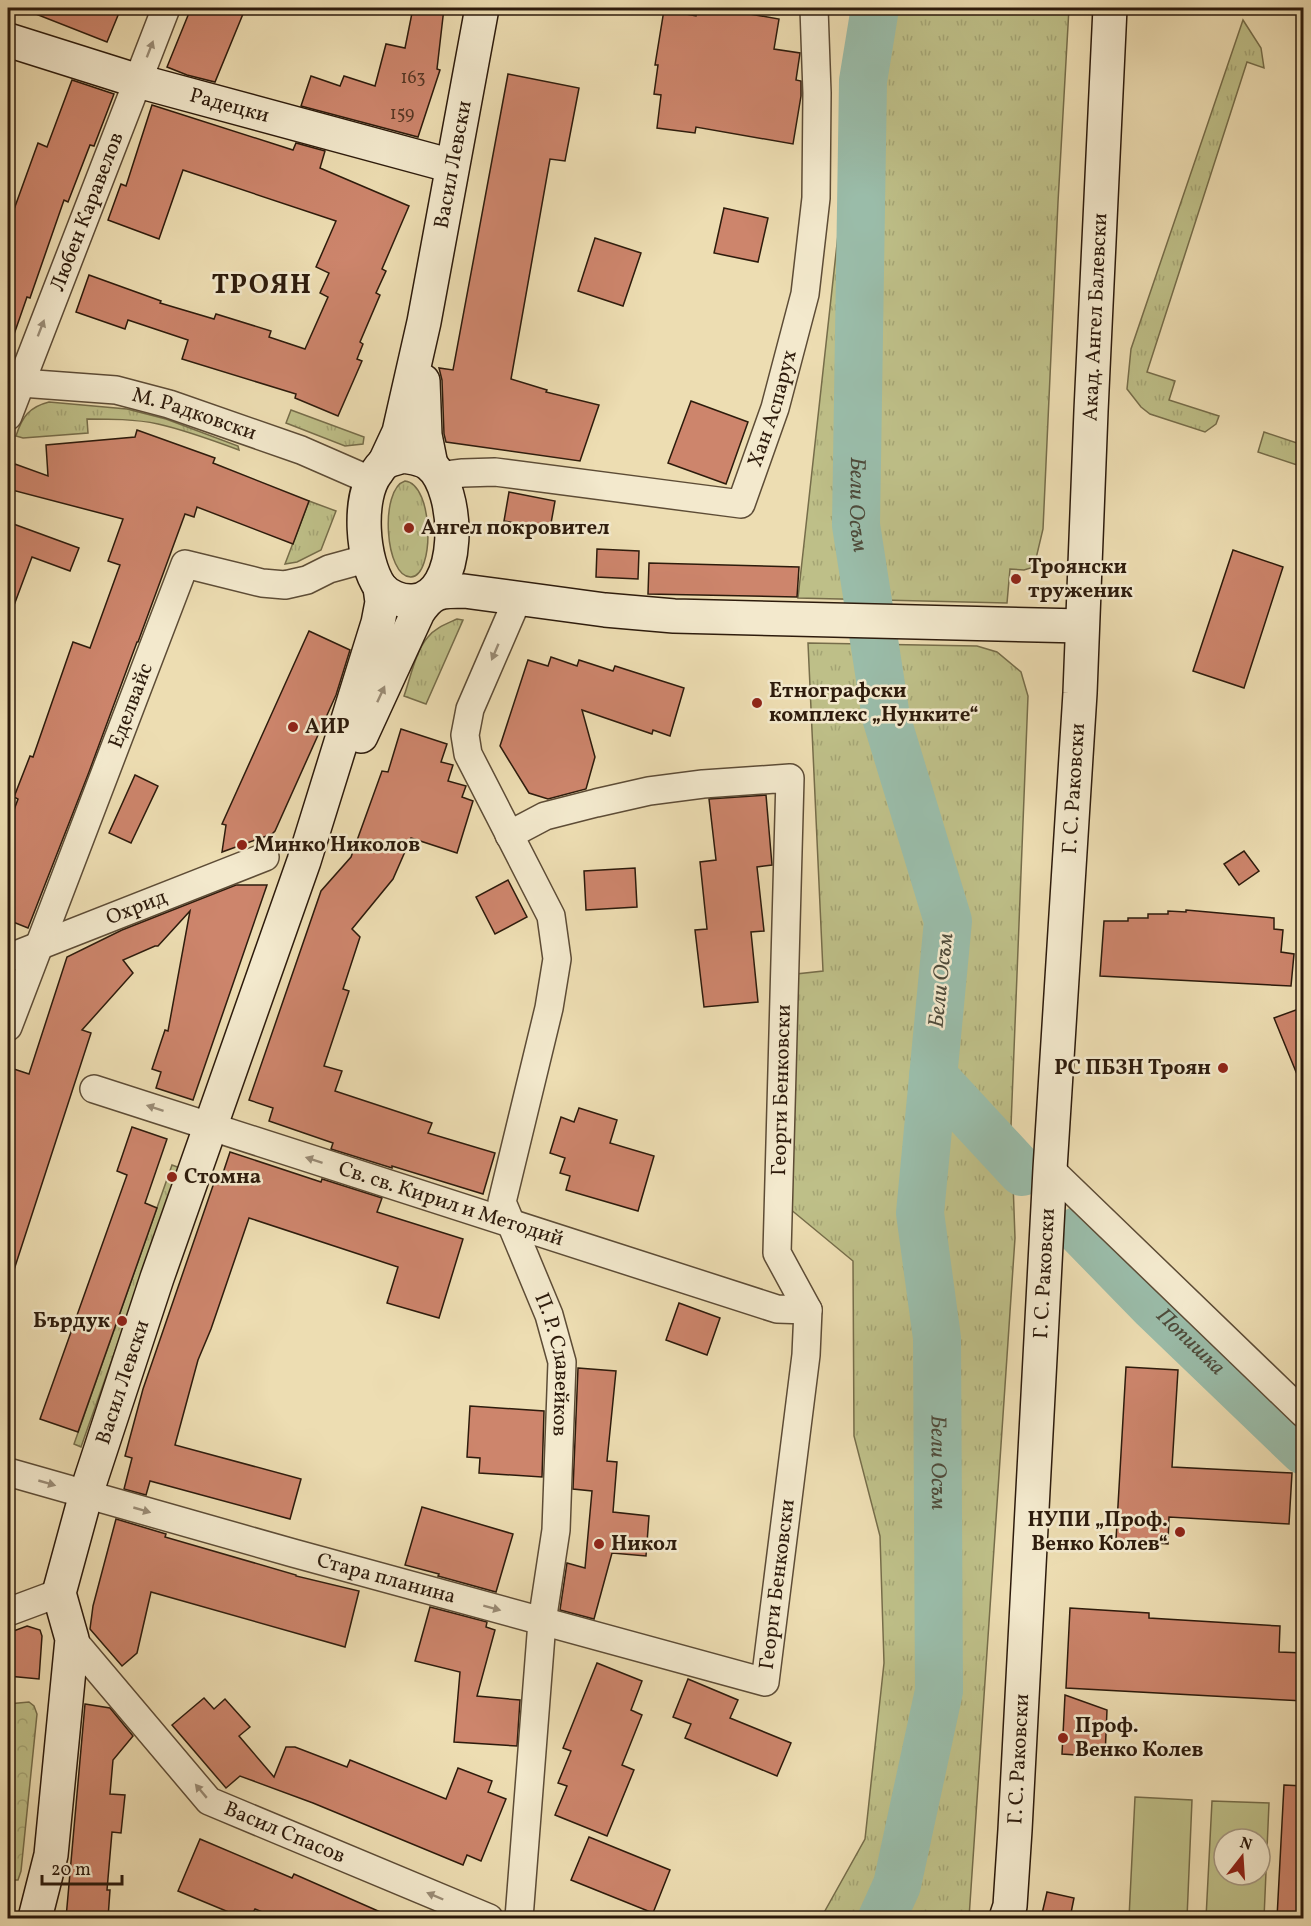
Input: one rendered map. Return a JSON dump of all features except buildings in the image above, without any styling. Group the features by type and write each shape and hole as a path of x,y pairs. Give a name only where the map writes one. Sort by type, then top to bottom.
{"street":[{"name":"Любен Каравелов","path":"8,416 14,382 166,8"},
{"name":"Васил Левски","path":"378,471 399,432 424,322 482,8"},
{"name":"Хан Аспарух","path":"435,471 495,472 741,504 775,408 805,294 816,198 817,93 814,8"},
{"name":"Акад. Ангел Балевски","path":"1082,626 1110,8"},
{"name":"Радецки","path":"8,40 138,81 452,166"},
{"name":"Васил Левски","path":"424,322 424,435 435,471"},
{"name":"М. Радковски","path":"14,382 116,390 169,404 301,450 378,471"},
{"path":"428,597 440,585 448,566 452,539 451,512 446,494 435,471 418,458 403,456 378,471 367,496 364,514 364,533 375,573 395,598 412,601 428,597 447,591 464,591 674,616 1082,626"},
{"path":"452,539 460,557 484,578 507,588 568,605"},
{"name":"Еделвайс","path":"8,1027 185,564 262,583 285,585 307,580 329,569 375,573"},
{"name":"Васил Левски","path":"59,1593 86,1494 157,1278 304,861 378,623 382,602 375,573"},
{"name":"Васил Левски","path":"304,861 418,612 428,597"},
{"name":"П. Р. Славейков","path":"518,598 470,709 465,735 468,754 551,916 557,959 549,1008 502,1202 549,1315 562,1362 556,1530 542,1622 519,1918"},
{"name":"Г. С. Раковски","path":"1006,1918 1010,1906 1015,1830 1082,626"},
{"name":"Георги Бенковски","path":"509,835 545,816 649,791 703,784 790,778 777,1252 808,1310 804,1366 765,1682"},
{"name":"Охрид","path":"8,958 266,857"},
{"name":"Св. св. Кирил и Методий","path":"94,1089 777,1309 808,1310"},
{"path":"1050,1169 1304,1414"},
{"name":"Стара планина","path":"8,1472 765,1682"},
{"path":"8,1612 59,1593 72,1639 51,1855 35,1918"},
{"name":"Васил Спасов","path":"72,1639 209,1801 489,1918"}],"green space":[{"path":"863,8 1069,8 1043,529 1034,567 1024,570 1010,569 1007,603 798,598"},
{"path":"1243,20 1261,48 1264,68 1247,62 1147,372 1175,381 1169,400 1219,416 1216,424 1205,432 1150,414 1141,407 1127,389 1131,349"},
{"path":"49,402 127,409 166,419 238,446 239,450 168,426 122,420 87,419 88,433 23,438 16,436 27,414 36,407"},
{"path":"291,410 364,437 363,444 345,446 286,423"},
{"path":"1264,432 1303,445 1303,467 1258,452"},
{"path":"405,481 415,486 422,497 428,530 424,562 419,573 411,577 402,573 395,564 388,532 391,500 397,487"},
{"path":"309,501 336,511 321,550 297,562 285,564"},
{"path":"457,619 463,620 426,704 404,696 424,643 437,629"},
{"path":"808,643 977,646 997,652 1021,672 1028,696 1011,1126 1015,1238 969,1918 821,1918 865,1839 884,1663 880,1536 854,1436 853,1261 778,1199 787,975 823,971"},
{"path":"172,1165 180,1168 81,1447 74,1444"},
{"path":"1082,1220 1087,1221 1303,1420 1303,1467 1142,1317 1075,1237 1074,1226"},
{"path":"29,1702 34,1706 37,1714 21,1871 18,1880 8,1880 8,1704"},
{"path":"1135,1797 1192,1800 1187,1918 1129,1918"},
{"path":"1212,1801 1269,1803 1268,1827 1212,1827 1212,1887 1265,1887 1264,1918 1206,1918"}],"waterway":[{"name":"Бели Осъм","path":"875,8 863,81 856,525 886,717 948,921 920,1213 937,1338 939,1691 897,1885 882,1918"},
{"name":"Попишка","path":"933,1076 1022,1172"},
{"name":"Попишка","path":"1079,1230 1154,1307 1304,1451"}],"place":[{"name":"Ангел покровител","path":"409,528"},
{"name":"Троянски труженик","path":"1016,579"},
{"name":"Етнографски комплекс „Нунките“","path":"757,703"},
{"name":"АИР","path":"293,727"},
{"name":"Минко Николов","path":"242,845"},
{"name":"РС ПБЗН Троян","path":"1223,1068"},
{"name":"Стомна","path":"172,1177"},
{"name":"Бърдук","path":"122,1321"},
{"name":"НУПИ „Проф. Венко Колев“","path":"1180,1532"},
{"name":"Никол","path":"599,1544"},
{"name":"Проф. Венко Колев","path":"1063,1738"}],"district":[{"name":"ТРОЯН","path":"262,286"}]}
